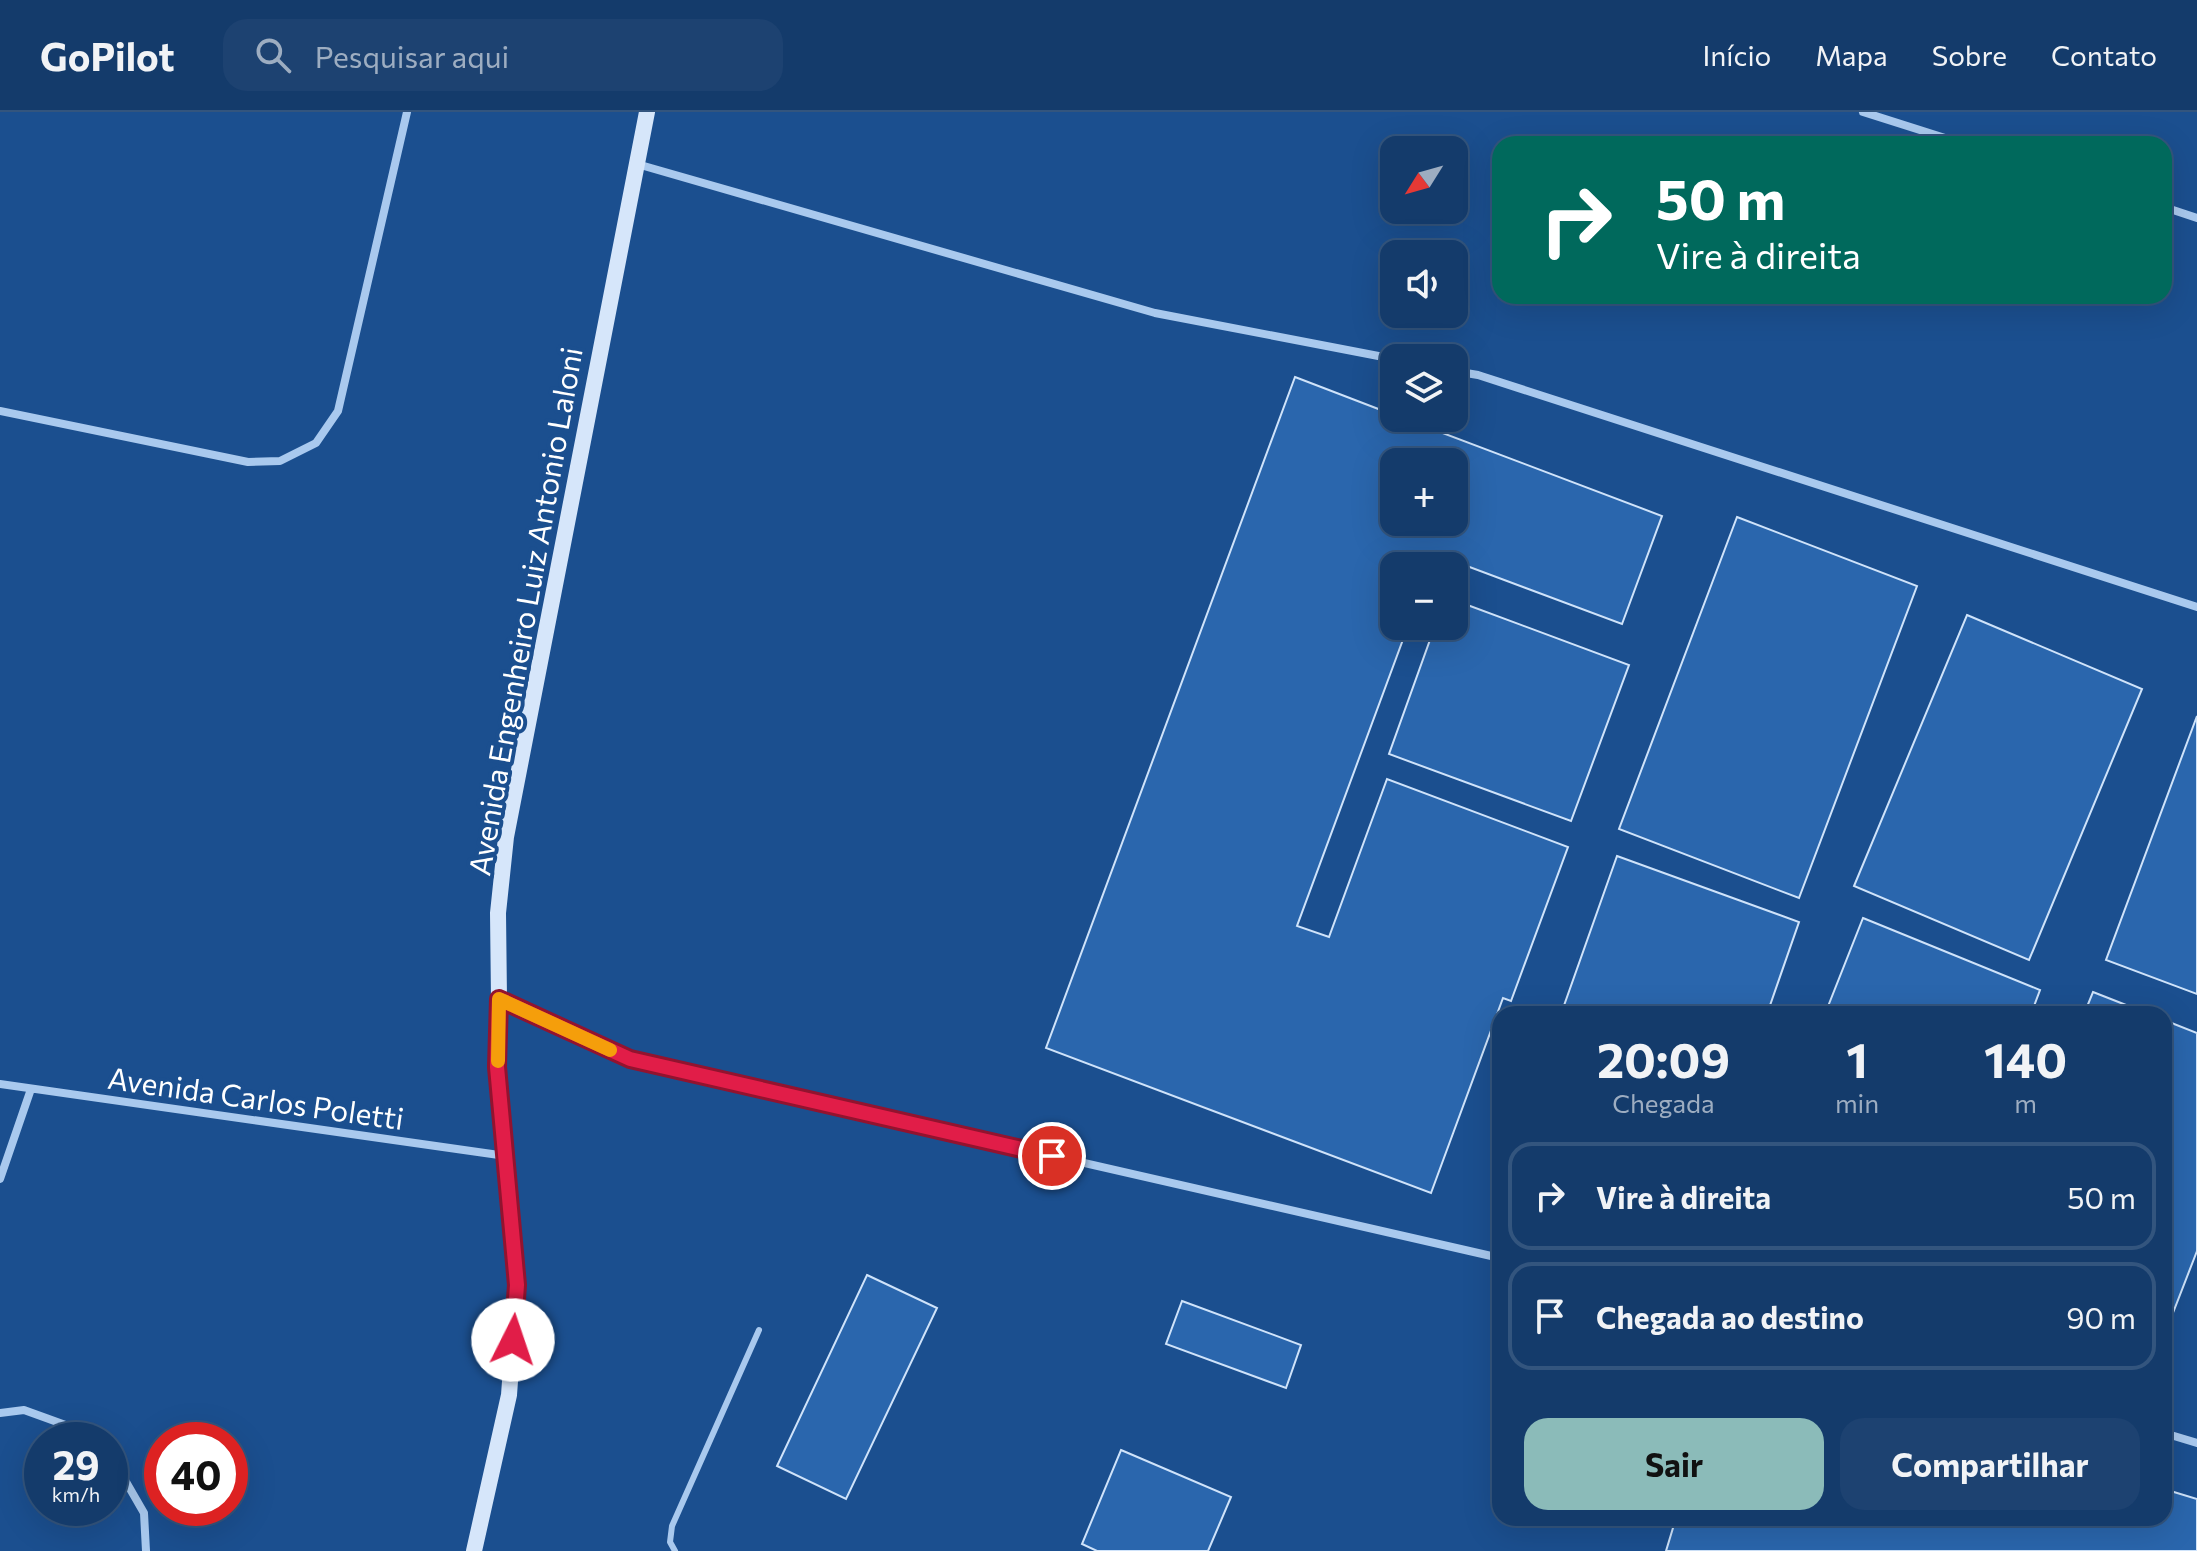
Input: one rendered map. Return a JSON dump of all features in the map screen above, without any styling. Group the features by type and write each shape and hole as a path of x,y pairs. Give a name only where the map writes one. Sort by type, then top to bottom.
{"street":[{"path":"0,411 248,462 280,461 316,443 338,411 407,112"},
{"name":"Avenida Engenheiro Luiz Antonio Laloni","path":"474,1551 509,1395 517,1285 497,1067 498,913 506,837 647,112"},
{"path":"1863,112 1939,136"},
{"path":"636,164 1155,313 1380,356"},
{"path":"2172,210 2197,218"},
{"path":"1468,373 2197,607"},
{"path":"499,999 630,1059 1492,1256"},
{"name":"Avenida Carlos Poletti","path":"0,1084 506,1156"},
{"path":"0,1179 31,1089"},
{"path":"0,1413 24,1410 57,1422"},
{"path":"2172,1435 2197,1443"},
{"path":"128,1485 144,1513 146,1551"}],"lane":[{"path":"675,1551 670,1542 672,1526 759,1330"}],"building":[{"path":"1295,377 1380,410 1380,432 1440,432 1662,516 1622,624 1468,566 1468,552 1380,552 1380,640 1403,640 1297,926 1329,937 1387,779 1568,847 1511,1001 1503,998 1500,1006 1492,1006 1492,1028 1431,1193 1046,1048"},
{"path":"1737,517 1917,586 1799,898 1619,829"},
{"path":"1468,605 1629,665 1571,821 1389,754 1430,640 1468,640"},
{"path":"1967,615 2142,689 2029,960 1854,886"},
{"path":"2197,716 2197,994 2106,960"},
{"path":"1617,856 1799,922 1770,1006 1564,1006"},
{"path":"1863,918 2040,990 2034,1006 1828,1006"},
{"path":"2093,992 2129,1006 2087,1006"},
{"path":"2172,1023 2197,1033 2197,1251 2172,1315"},
{"path":"867,1275 937,1308 846,1499 777,1466"},
{"path":"1182,1301 1301,1345 1286,1388 1166,1344"},
{"path":"1121,1450 1231,1497 1208,1551 1097,1551 1082,1544"},
{"path":"2172,1491 2197,1499 2197,1551 1666,1551 1674,1526 2172,1526"}],"slow traffic":[{"path":"498,1061 499,999 610,1050"}],"route":[{"path":"513,1340 517,1285 497,1067 499,999 630,1059 1052,1156"}]}
